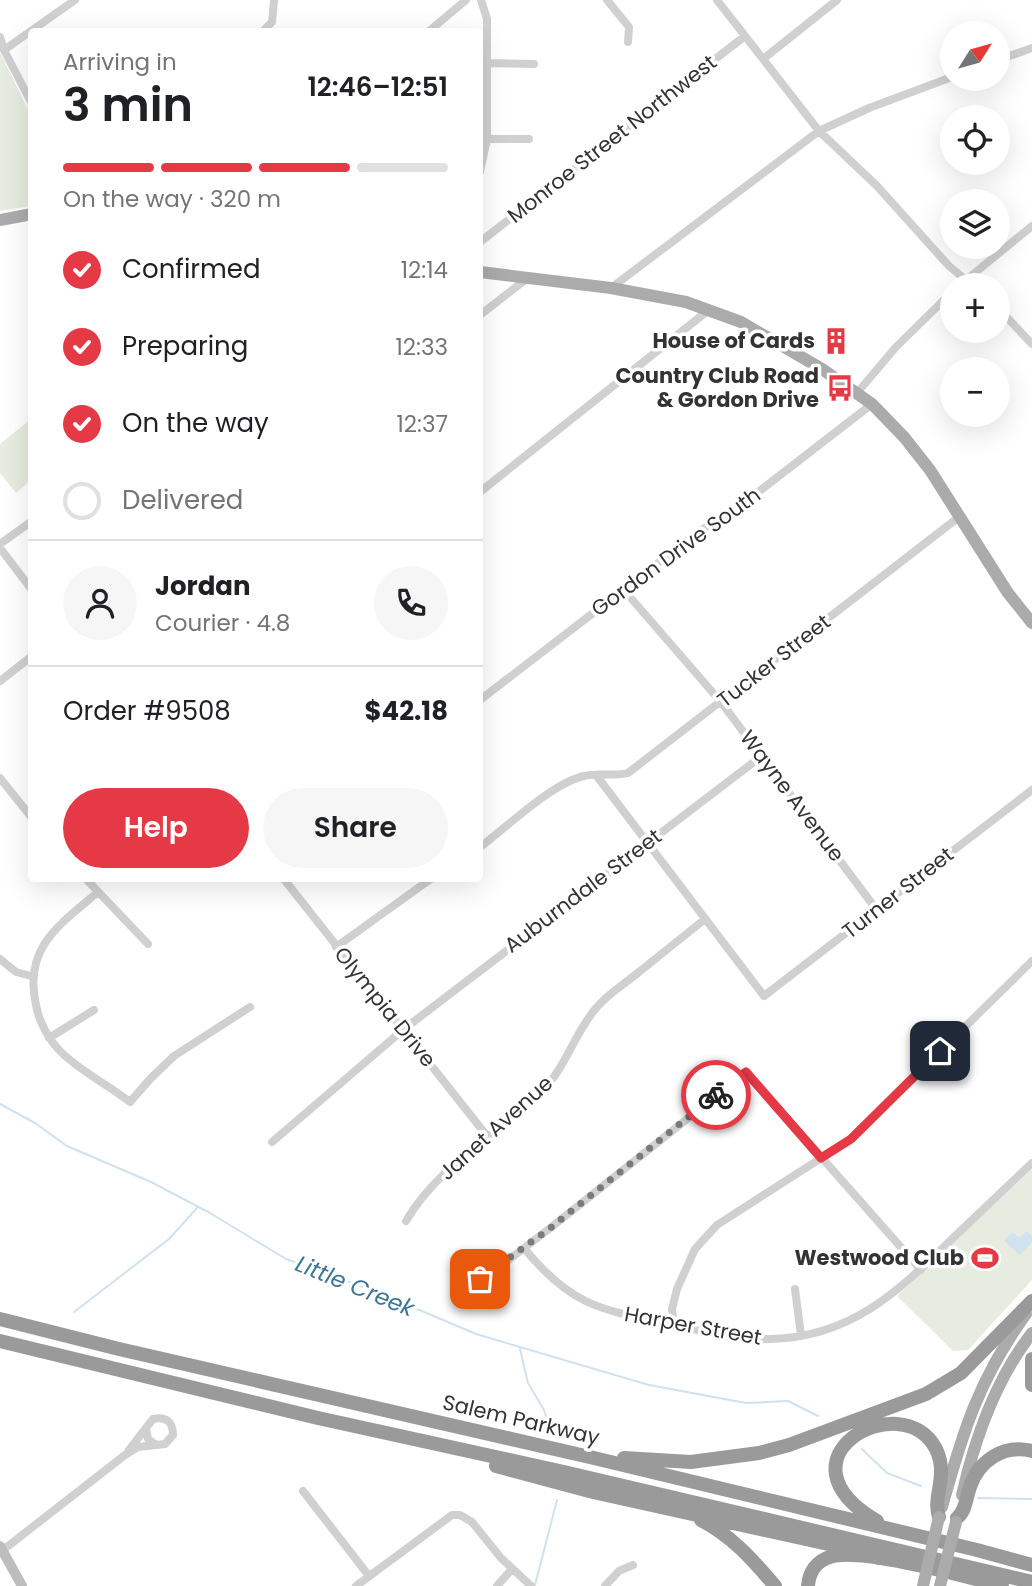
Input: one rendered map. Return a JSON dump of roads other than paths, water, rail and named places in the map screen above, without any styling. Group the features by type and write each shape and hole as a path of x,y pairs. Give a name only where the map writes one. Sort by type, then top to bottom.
{"highway":[{"path":"594,1458 700,1462 743,1457 789,1445 944,1385 969,1367 1032,1303"},
{"name":"Salem Parkway","path":"0,1319 153,1357 594,1458 1032,1565"},
{"name":"Salem Parkway","path":"0,1341 126,1373 1032,1582"},
{"path":"1032,1359 1032,1385"},
{"path":"887,1528 851,1503 840,1488 836,1476 843,1446 853,1436 873,1426 906,1426 919,1431 933,1444 941,1468 941,1488 936,1509 939,1517"},
{"path":"401,1437 422,1447 541,1479 1002,1586"},
{"path":"956,1520 962,1514 973,1479 989,1460 1012,1449 1032,1451"},
{"path":"680,1512 709,1524 732,1539 775,1586"},
{"path":"977,1550 989,1548 1011,1553 1032,1553"},
{"path":"808,1586 815,1567 829,1557 841,1555 880,1558"},
{"path":"967,1578 980,1586"}],"main road":[{"path":"0,220 28,215"},
{"path":"483,272 611,288 710,309 741,322 857,393 872,404 904,437 930,470 1008,593 1032,623"},
{"path":"923,1586 960,1439 978,1394 1002,1348 1032,1303"},
{"path":"940,1586 969,1466 984,1422 1003,1378 1032,1333"}],"street":[{"path":"35,28 75,0"},
{"path":"266,28 272,22 274,0"},
{"path":"433,28 466,0"},
{"path":"481,0 487,19 488,63 487,139 483,158"},
{"path":"607,0 629,27 628,42"},
{"path":"717,0 819,131 877,186 956,273"},
{"path":"764,59 837,0"},
{"path":"4,50 28,33"},
{"name":"Monroe Street Northwest","path":"483,240 745,36"},
{"path":"0,37 28,96"},
{"path":"1010,56 1032,48"},
{"path":"488,63 534,64"},
{"path":"611,288 819,131 869,107 940,81"},
{"path":"487,139 529,139"},
{"path":"979,273 1032,226"},
{"path":"483,312 529,277"},
{"path":"857,393 898,344 940,304"},
{"path":"483,490 710,309"},
{"path":"1010,321 1032,344"},
{"name":"Gordon Drive South","path":"483,698 697,533 744,503 872,404"},
{"name":"Tucker Street","path":"607,789 959,517"},
{"path":"28,524 0,546 28,584"},
{"name":"Wayne Avenue","path":"623,589 763,755 876,909"},
{"path":"0,681 28,659"},
{"name":"Auburndale Street","path":"272,1142 404,1029 763,755"},
{"path":"483,845 559,787 586,775 628,773"},
{"path":"596,775 705,919"},
{"path":"0,778 28,813"},
{"name":"Turner Street","path":"705,919 764,996 1032,790"},
{"path":"89,882 148,944"},
{"name":"Olympia Drive","path":"286,882 487,1136"},
{"path":"336,947 426,882"},
{"path":"98,892 67,918 48,939 31,976 37,1012 49,1038 74,1062 130,1102 174,1056 250,1007"},
{"name":"Janet Avenue","path":"406,1221 436,1182 544,1089 600,1003 705,919"},
{"path":"0,959 16,972 31,976"},
{"path":"674,1325 672,1309 677,1289 695,1249 717,1225 738,1209 851,1139 1032,961"},
{"path":"49,1038 94,1010"},
{"path":"480,1279 524,1248 746,1072 921,1270"},
{"name":"Harper Street","path":"524,1248 554,1282 576,1297 623,1315 744,1338 801,1336 834,1328 856,1319 895,1294 1032,1163"},
{"path":"795,1289 801,1336"},
{"path":"22,1586 1,1548 125,1455 138,1447 162,1446 170,1441 173,1429 170,1423 159,1418 153,1419 125,1455"},
{"path":"146,1429 148,1439 156,1445"},
{"path":"303,1491 369,1576"},
{"path":"356,1586 452,1515 460,1515 472,1522 512,1569 531,1586"},
{"path":"605,1586 619,1571 633,1565"},
{"path":"497,1586 512,1569"}],"water":[{"path":"1026,1231 1032,1236 1032,1242 1020,1255 1004,1241 1012,1232 1020,1238"}],"waterway":[{"name":"Little Creek","path":"0,1104 35,1123 67,1146 151,1182 210,1213 286,1259 377,1292 476,1334 649,1385 746,1403 788,1401 818,1416"},
{"path":"74,1312 169,1239 197,1208"},
{"path":"520,1349 528,1383 544,1410 552,1433"},
{"name":"Little Creek","path":"862,1449 887,1473 921,1486"},
{"name":"Little Creek","path":"978,1498 1032,1499"},
{"path":"535,1585 557,1500"}],"place":[{"name":"House of Cards","path":"836,341"},
{"name":"Country Club Road & Gordon Drive","path":"840,388"},
{"name":"Westwood Club","path":"985,1258"}]}
